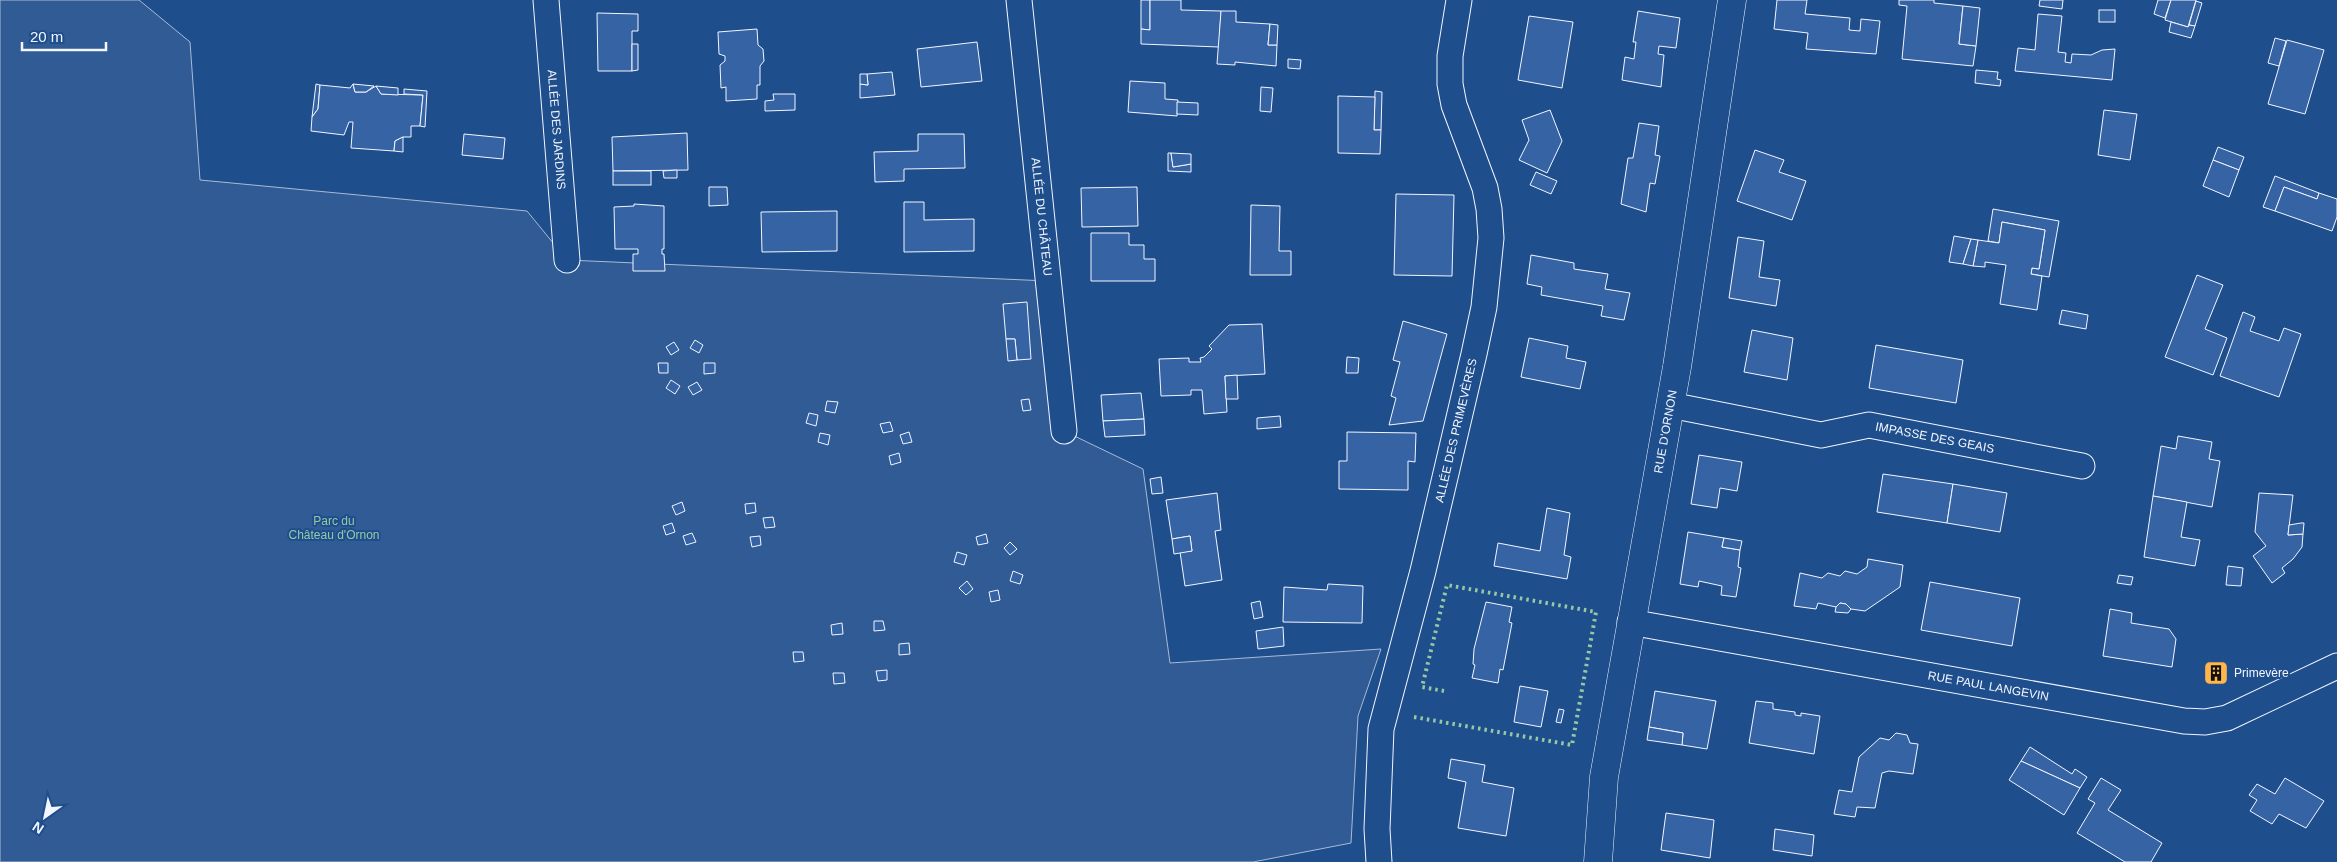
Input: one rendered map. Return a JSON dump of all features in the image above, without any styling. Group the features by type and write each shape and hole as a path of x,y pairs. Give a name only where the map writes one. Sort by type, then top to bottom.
{"street":[{"name":"ALLÉE DES JARDINS","path":"546,0 567,260"},
{"name":"ALLÉE DU CHÂTEAU","path":"1020,0 1064,432"},
{"name":"ALLÉE DES PRIMEVÈRES","path":"1379,862 1377,828 1381,729 1424,571 1474,354 1484,307 1491,238 1485,188 1454,105 1450,84 1450,56 1459,0"},
{"name":"RUE D'ORNON","path":"1598,862 1604,777 1670,405 1732,0"},
{"name":"IMPASSE DES GEAIS","path":"1670,405 1820,434 1869,425 2082,466"},
{"name":"RUE PAUL LANGEVIN","path":"1630,622 2184,721 2205,722 2227,718 2337,666"}],"shaded area":[{"name":"Parc du Château d'Ornon","path":"0,0 139,0 190,42 200,180 527,211 567,260 1048,281 1064,431 1143,469 1170,663 1381,649 1358,716 1351,843 1253,862 0,862"}],"building":[{"path":"1141,0 1150,0 1150,30 1141,29"},
{"path":"1150,0 1181,0 1181,10 1221,11 1219,47 1141,44 1141,29 1150,30"},
{"path":"1777,0 1807,0 1805,14 1850,18 1849,30 1860,31 1861,19 1880,21 1876,54 1806,49 1808,33 1774,29"},
{"path":"1899,0 1934,0 1934,3 1963,6 1959,44 1976,46 1973,66 1902,59 1907,6 1899,5"},
{"path":"2040,0 2063,0 2062,9 2039,6"},
{"path":"2158,0 2171,0 2165,18 2154,14"},
{"path":"2171,0 2196,0 2188,27 2165,20"},
{"path":"2196,1 2202,3 2195,26 2189,25"},
{"path":"1963,6 1980,8 1976,46 1959,44"},
{"path":"2099,10 2115,10 2115,22 2099,22"},
{"path":"1221,11 1236,11 1236,22 1270,24 1268,45 1277,45 1276,66 1235,62 1235,65 1217,64"},
{"path":"1638,11 1680,18 1676,48 1659,46 1658,54 1664,55 1661,87 1622,80 1625,57 1634,59 1636,42 1633,42"},
{"path":"597,13 638,14 638,31 632,31 632,71 598,71"},
{"path":"2038,14 2062,16 2058,52 2066,53 2065,62 2071,63 2072,54 2091,55 2102,50 2115,49 2112,80 2015,71 2018,48 2035,50"},
{"path":"1529,16 1573,22 1562,88 1518,80"},
{"path":"2171,22 2188,27 2189,25 2195,26 2191,38 2169,32"},
{"path":"1270,24 1278,25 1277,45 1268,45"},
{"path":"757,29 758,45 763,49 764,61 760,66 760,85 757,85 757,99 726,101 726,87 721,88 720,65 725,61 725,56 719,54 718,32"},
{"path":"2275,38 2286,41 2279,66 2268,63"},
{"path":"2287,40 2324,50 2305,114 2268,104"},
{"path":"977,42 982,81 921,87 917,49"},
{"path":"632,44 638,44 638,70 632,71"},
{"path":"1288,59 1301,60 1300,69 1288,68"},
{"path":"1976,70 1998,72 1997,79 2001,80 2000,86 1975,83"},
{"path":"892,72 895,95 860,98 860,84 868,85 867,74"},
{"path":"860,74 867,74 868,85 860,84"},
{"path":"1130,81 1165,83 1165,99 1178,100 1177,116 1128,112"},
{"path":"316,84 320,85 318,109 312,117"},
{"path":"353,84 355,92 366,92 376,86 381,94 423,95 420,126 411,126 411,137 403,137 395,141 394,151 351,148 353,122 349,122 344,135 311,131 312,117 318,109 320,85 350,88"},
{"path":"353,84 374,86 366,92 355,92"},
{"path":"376,86 398,88 398,95 381,94"},
{"path":"1261,87 1273,88 1271,112 1260,111"},
{"path":"404,89 427,91 425,127 420,126 423,95 404,94"},
{"path":"1375,91 1382,92 1381,130 1374,130"},
{"path":"773,94 795,94 795,110 765,111 765,101 774,100"},
{"path":"1338,96 1375,97 1374,130 1381,130 1380,154 1338,153"},
{"path":"1177,102 1198,103 1198,115 1177,114"},
{"path":"1550,110 1562,141 1547,173 1519,160 1529,140 1522,120"},
{"path":"2104,110 2137,114 2130,160 2098,155"},
{"path":"1639,123 1659,126 1655,155 1660,156 1655,184 1650,183 1646,212 1621,204 1628,158 1633,158"},
{"path":"687,133 688,170 613,171 612,137"},
{"path":"464,134 505,138 503,159 462,155"},
{"path":"918,134 964,134 965,168 904,169 904,181 875,182 874,152 918,151"},
{"path":"403,137 403,152 394,151 395,141"},
{"path":"2218,147 2244,157 2239,170 2213,160"},
{"path":"1755,150 1784,160 1779,172 1806,181 1792,220 1737,201"},
{"path":"1168,153 1171,153 1173,167 1191,164 1191,172 1168,171"},
{"path":"1171,153 1191,154 1191,164 1173,167"},
{"path":"2213,160 2239,170 2229,197 2203,186"},
{"path":"677,170 677,178 664,178 663,171"},
{"path":"613,171 651,171 651,185 613,185"},
{"path":"1536,172 1557,181 1551,194 1530,185"},
{"path":"2275,176 2319,193 2317,199 2284,187 2275,211 2263,207"},
{"path":"709,187 727,187 728,205 709,206"},
{"path":"1137,187 1138,226 1082,227 1081,188"},
{"path":"2284,187 2317,199 2319,193 2337,199 2337,217 2332,231 2275,211"},
{"path":"1396,194 1454,195 1452,276 1394,275"},
{"path":"904,202 924,202 924,220 974,219 974,251 904,252"},
{"path":"634,204 664,206 664,249 662,249 662,254 664,254 665,271 633,271 633,254 638,254 638,249 615,249 614,207 634,206"},
{"path":"1251,205 1280,206 1279,251 1291,251 1291,275 1250,275"},
{"path":"1993,209 2059,221 2049,277 2031,274 2032,268 2039,269 2045,230 2002,222 1999,243 1988,241"},
{"path":"837,211 837,251 762,252 761,212"},
{"path":"2002,222 2045,230 2039,269 2032,268 2031,274 2042,276 2037,310 2000,304 2006,265 1985,262 1985,267 1973,266 1978,240 1999,243"},
{"path":"1091,233 1129,233 1129,245 1144,245 1144,259 1155,259 1155,281 1091,281"},
{"path":"1954,236 1971,239 1963,264 1949,262"},
{"path":"1738,237 1764,241 1759,277 1780,280 1776,306 1729,298"},
{"path":"1971,239 1978,240 1973,266 1963,264"},
{"path":"1531,255 1574,263 1574,269 1608,274 1605,289 1630,293 1624,320 1601,316 1603,306 1541,295 1542,287 1527,284"},
{"path":"2197,275 2223,285 2205,329 2227,338 2213,375 2165,357"},
{"path":"1027,302 1031,359 1017,360 1015,339 1006,339 1003,304"},
{"path":"2062,310 2088,315 2086,329 2059,324"},
{"path":"2243,312 2255,317 2250,331 2279,341 2284,328 2301,334 2279,397 2220,376"},
{"path":"1403,321 1447,334 1423,421 1389,425 1396,398 1391,396 1400,362 1393,360"},
{"path":"1262,324 1265,374 1225,376 1227,412 1204,414 1202,390 1191,390 1191,395 1161,396 1159,359 1189,358 1189,362 1201,362 1200,358 1204,357 1212,349 1209,346 1229,325"},
{"path":"1752,330 1793,338 1787,380 1744,372"},
{"path":"1529,338 1568,346 1566,358 1586,362 1580,389 1521,377"},
{"path":"1006,339 1015,339 1017,360 1008,361"},
{"path":"695,340 703,345 699,353 690,348"},
{"path":"674,342 679,350 671,355 666,347"},
{"path":"1876,345 1963,360 1956,403 1869,388"},
{"path":"1347,357 1359,358 1358,373 1346,373"},
{"path":"658,363 668,363 668,373 659,373"},
{"path":"704,363 715,363 715,373 704,374"},
{"path":"1237,375 1238,399 1226,399 1225,376"},
{"path":"671,380 680,386 675,394 666,388"},
{"path":"697,382 702,390 693,395 688,387"},
{"path":"1141,393 1144,419 1103,421 1101,395"},
{"path":"1029,399 1031,410 1023,411 1021,400"},
{"path":"827,401 838,402 835,413 825,411"},
{"path":"809,413 818,415 816,426 806,423"},
{"path":"1280,416 1281,427 1257,429 1257,418"},
{"path":"1144,419 1145,435 1105,437 1103,421"},
{"path":"890,422 893,431 883,433 880,424"},
{"path":"909,432 912,442 903,444 900,435"},
{"path":"1347,432 1416,433 1415,462 1408,461 1408,490 1339,489 1339,461 1347,461"},
{"path":"820,433 830,435 828,445 818,442"},
{"path":"2178,436 2212,442 2209,459 2220,461 2212,507 2153,496 2161,446 2176,449"},
{"path":"899,453 901,462 891,465 889,456"},
{"path":"1699,455 1742,462 1737,491 1720,488 1717,508 1691,504"},
{"path":"1883,474 1953,484 1947,523 1877,512"},
{"path":"1161,477 1163,493 1152,494 1150,479"},
{"path":"1953,484 2007,493 2000,532 1947,523"},
{"path":"1217,493 1221,530 1215,531 1222,580 1185,586 1180,552 1192,551 1190,536 1172,539 1166,500"},
{"path":"2259,493 2293,495 2288,535 2303,534 2302,547 2293,559 2282,568 2285,573 2272,583 2253,556 2266,546 2255,532"},
{"path":"2153,496 2187,502 2181,537 2200,540 2195,566 2144,557"},
{"path":"682,502 685,511 676,515 672,506"},
{"path":"755,503 756,512 746,514 745,504"},
{"path":"1547,508 1570,513 1564,555 1571,557 1567,579 1494,566 1498,543 1540,551"},
{"path":"773,517 775,527 765,528 763,518"},
{"path":"672,523 675,532 666,535 663,526"},
{"path":"2304,523 2303,534 2288,535 2289,525"},
{"path":"1688,532 1724,538 1722,547 1740,550 1738,567 1741,568 1736,597 1721,595 1722,586 1699,581 1698,587 1680,584"},
{"path":"692,533 696,542 686,545 683,536"},
{"path":"986,534 988,543 978,545 976,537"},
{"path":"760,536 761,545 752,547 750,537"},
{"path":"1190,536 1192,551 1174,554 1172,539"},
{"path":"1724,538 1742,541 1740,550 1722,547"},
{"path":"1010,542 1017,549 1010,555 1004,548"},
{"path":"957,552 967,555 964,565 954,562"},
{"path":"1868,559 1903,565 1900,587 1865,611 1851,609 1846,604 1840,603 1836,607 1818,603 1816,609 1794,606 1800,573 1822,578 1828,573 1840,576 1845,571 1857,574 1867,567"},
{"path":"2228,566 2243,568 2241,586 2226,585"},
{"path":"1013,571 1023,575 1020,584 1010,581"},
{"path":"2119,575 2133,577 2131,585 2117,583"},
{"path":"967,581 973,589 966,595 959,588"},
{"path":"1930,582 2020,598 2012,646 1921,630"},
{"path":"1328,584 1363,586 1362,623 1283,622 1284,587 1327,590"},
{"path":"998,590 1000,600 991,602 989,592"},
{"path":"1260,601 1263,617 1254,619 1251,603"},
{"path":"1486,602 1512,607 1509,622 1512,623 1503,670 1500,669 1498,683 1472,678 1475,665 1473,664 1474,649"},
{"path":"1840,603 1846,604 1851,609 1848,613 1835,612 1836,607"},
{"path":"2110,609 2132,613 2131,623 2169,629 2176,639 2172,667 2103,656"},
{"path":"874,621 883,621 885,630 874,631"},
{"path":"842,623 843,634 832,635 831,625"},
{"path":"1283,627 1284,646 1258,649 1256,631"},
{"path":"909,643 910,654 899,655 899,644"},
{"path":"793,652 803,652 804,661 794,662"},
{"name":"Primevère","path":"2210,665 2224,668 2221,682 2208,679"},
{"path":"887,670 887,680 878,681 876,671"},
{"path":"833,673 844,673 845,683 834,684"},
{"path":"1520,686 1548,691 1541,727 1514,722"},
{"path":"1655,691 1716,701 1707,749 1682,745 1683,733 1649,727"},
{"path":"1756,701 1773,703 1773,709 1795,712 1795,715 1801,716 1801,713 1820,716 1814,754 1749,743"},
{"path":"1559,709 1564,710 1561,723 1556,722"},
{"path":"1649,727 1683,733 1682,745 1647,740"},
{"path":"1896,733 1907,735 1910,743 1918,744 1913,774 1889,771 1882,773 1875,808 1857,807 1855,817 1834,814 1839,790 1852,792 1859,757 1880,738 1889,740"},
{"path":"2030,747 2072,774 2075,769 2087,777 2080,788 2021,761"},
{"path":"1451,759 1485,765 1482,782 1514,788 1506,836 1458,828 1466,782 1448,778"},
{"path":"2021,761 2080,788 2064,815 2009,780"},
{"path":"2101,778 2121,790 2108,810 2162,843 2151,862 2125,862 2077,833 2095,803 2088,799"},
{"path":"2285,778 2324,801 2306,828 2279,814 2272,824 2250,811 2257,800 2249,795 2257,784 2275,794"},
{"path":"1666,813 1714,820 1710,858 1661,850"},
{"path":"1775,829 1814,835 1812,856 1773,850"}],"hedge":[{"path":"1414,717 1572,745 1596,612 1447,585 1422,687 1444,691"}],"place":[{"name":"Primevère","path":"2216,673"}]}
